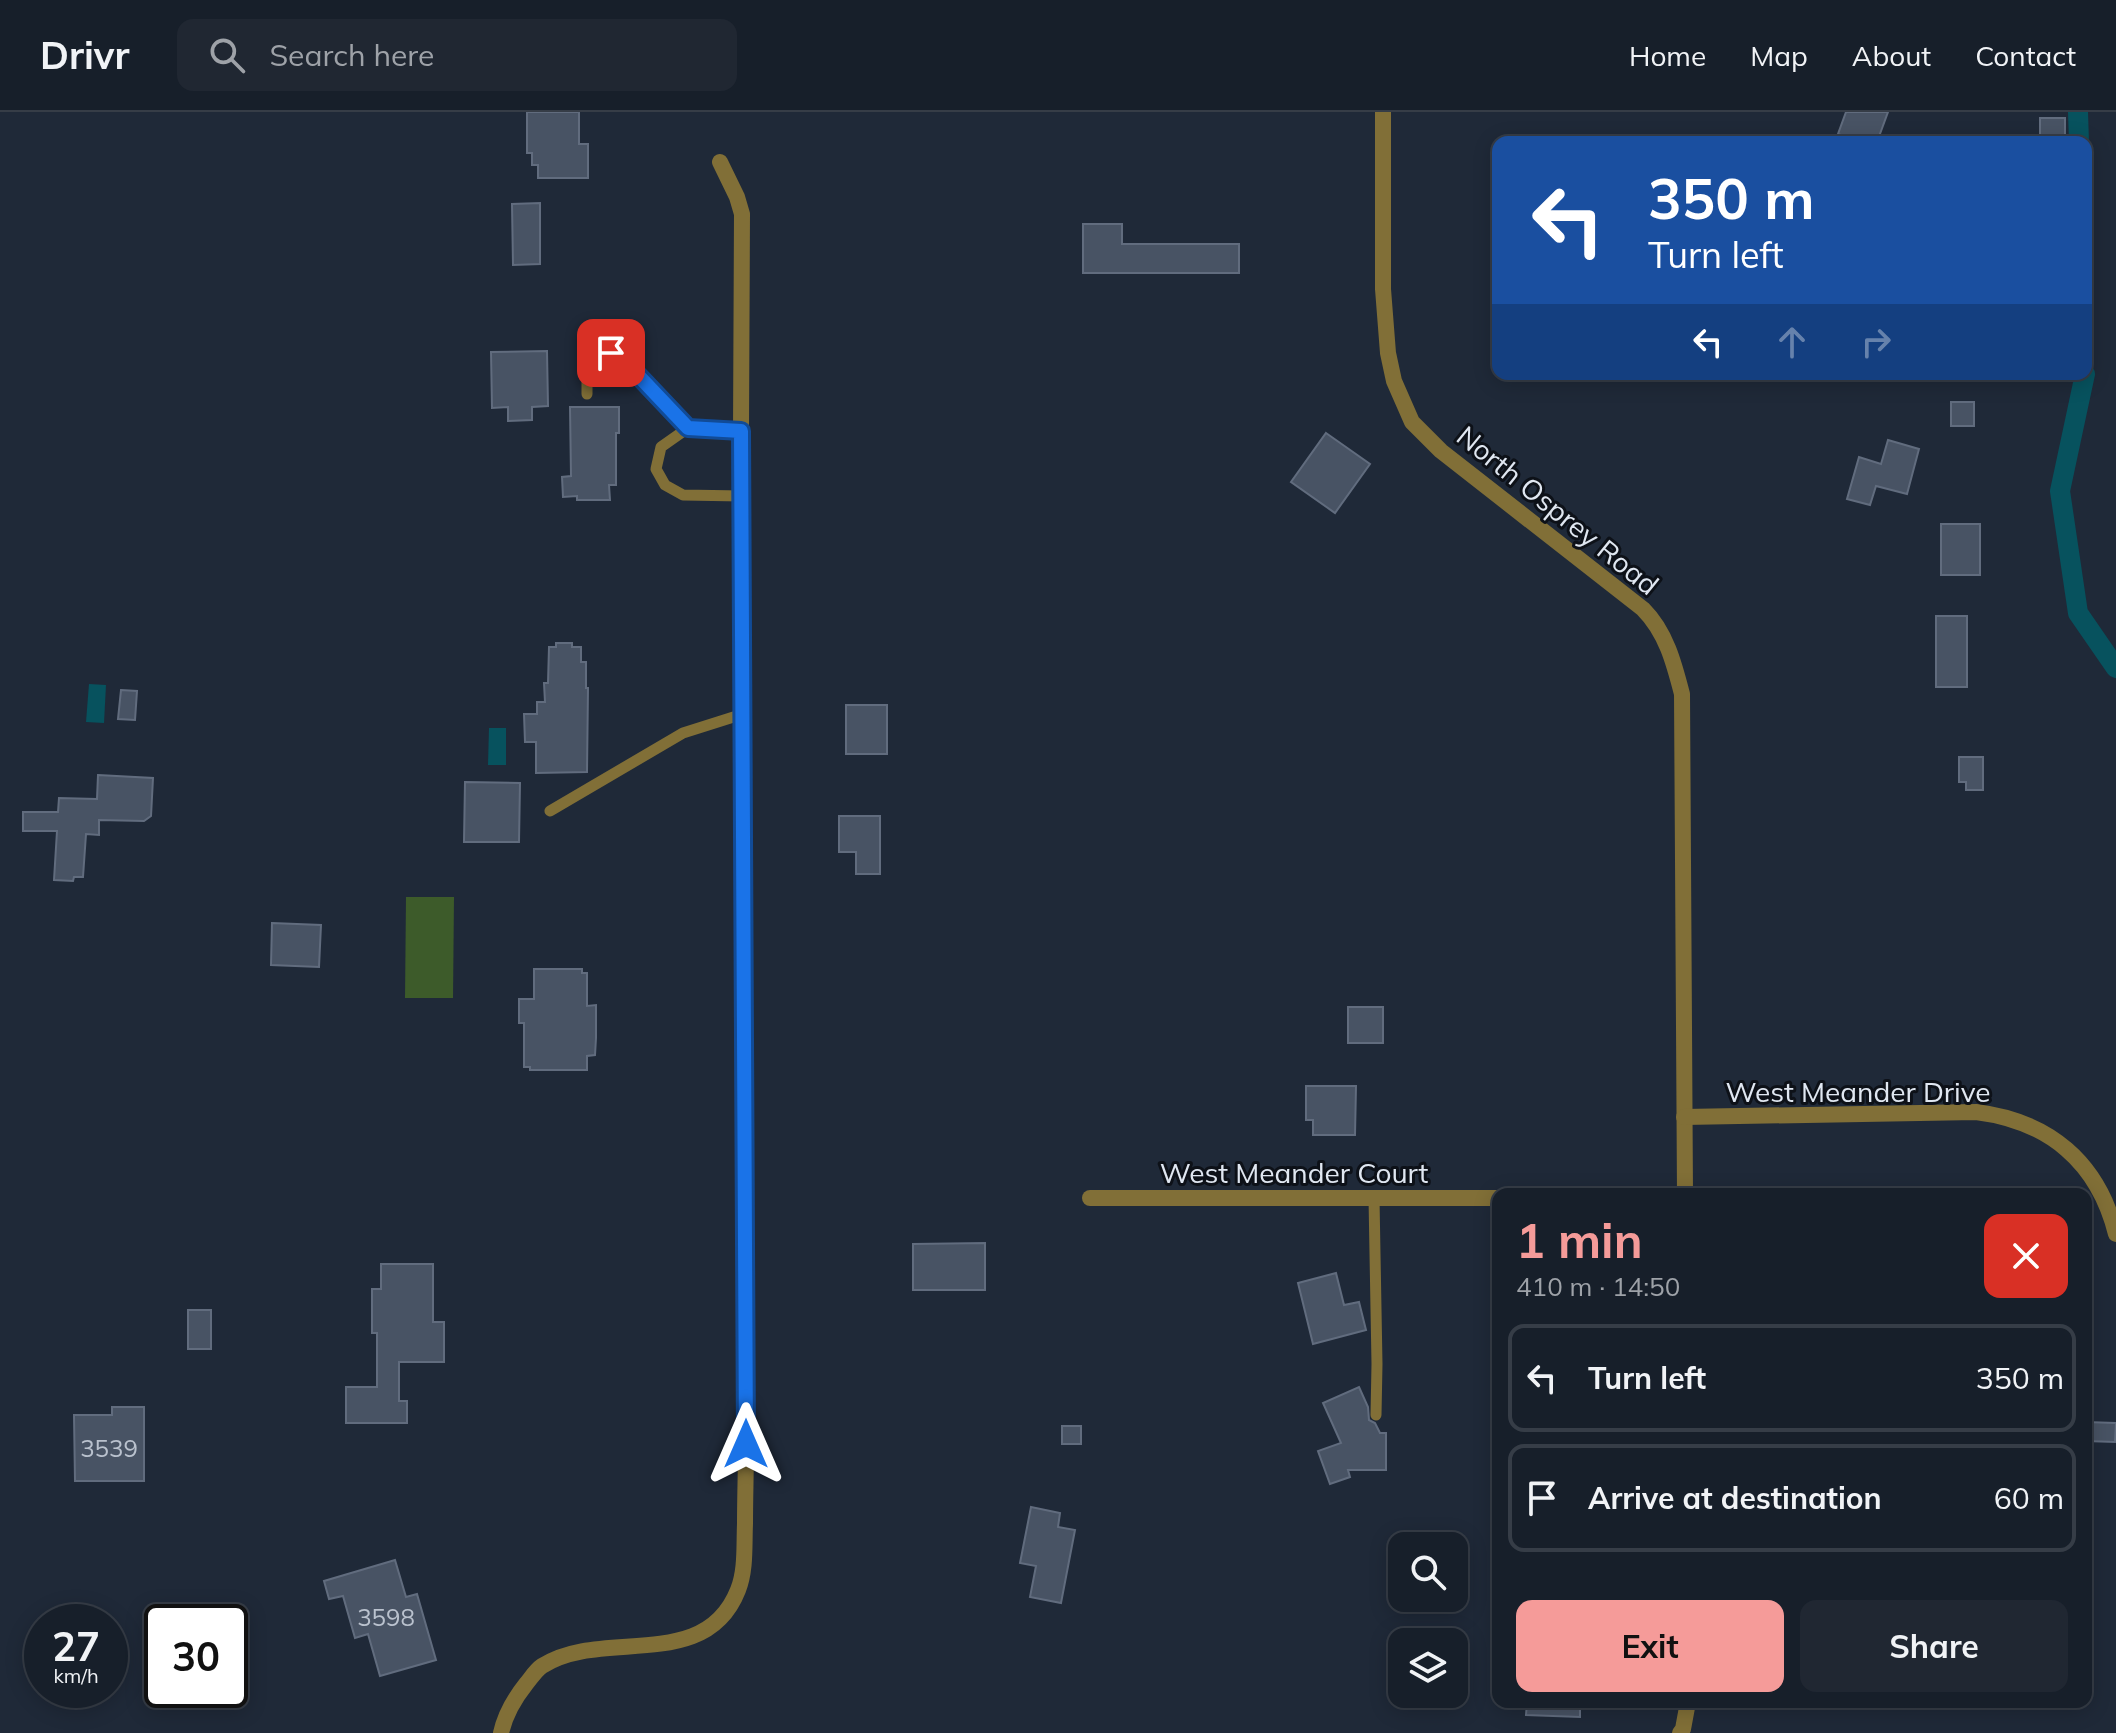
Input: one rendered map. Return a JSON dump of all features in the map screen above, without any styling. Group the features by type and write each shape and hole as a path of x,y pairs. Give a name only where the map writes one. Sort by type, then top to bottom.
{"street":[{"name":"North Osprey Road","path":"1383,112 1383,289 1388,353 1394,381 1412,422 1441,451 1643,609 1653,620 1672,656 1682,694 1685,1188"},
{"path":"501,1733 505,1718 519,1693 541,1667 571,1654 602,1648 656,1645 685,1639 711,1627 728,1610 739,1589 744,1564 742,214 720,162"},
{"name":"West Meander Drive","path":"1684,1117 1976,1112 2000,1115 2043,1131 2080,1161 2104,1197 2116,1234"},
{"name":"West Meander Court","path":"1090,1198 1492,1198"},
{"path":"1680,1733 1687,1708"}],"lane":[{"path":"587,394 587,370 594,357 611,353 634,371 688,428"},
{"path":"741,431 688,428 661,447 656,469 665,485 683,495 742,496"},
{"path":"550,811 683,733 743,714"},
{"path":"1374,1198 1376,1415"}],"green space":[{"path":"406,897 454,897 453,998 405,998"}],"water":[{"path":"89,684 106,685 104,723 86,722"},
{"path":"489,728 506,728 506,765 488,765"}],"building":[{"path":"527,112 579,112 579,144 588,144 588,178 538,178 538,165 532,165 532,153 527,153"},
{"path":"1846,112 1888,112 1879,136 1838,134"},
{"path":"2040,118 2065,118 2065,136 2040,136"},
{"path":"540,203 540,264 513,265 512,204"},
{"path":"1083,224 1122,224 1122,244 1239,244 1239,273 1083,273"},
{"path":"547,351 548,406 532,407 532,420 508,421 508,407 492,408 491,352"},
{"path":"1951,402 1974,402 1974,426 1951,426"},
{"path":"570,407 619,407 616,485 609,485 610,500 563,497 562,477 571,476"},
{"path":"1326,433 1370,464 1335,513 1291,482"},
{"path":"1888,440 1919,449 1907,494 1876,486 1870,505 1847,499 1859,457 1881,464"},
{"path":"1941,524 1980,524 1980,575 1941,575"},
{"path":"1936,616 1967,616 1967,687 1936,687"},
{"path":"556,643 572,643 572,647 581,647 581,662 586,662 587,772 536,773 536,742 525,742 524,714 537,714 537,702 545,702 549,647 556,647"},
{"path":"121,690 137,691 135,720 118,719"},
{"path":"846,705 887,705 887,754 846,754"},
{"path":"1959,757 1983,757 1983,790 1966,790 1966,782 1959,782"},
{"path":"98,775 153,778 151,816 144,821 99,820 99,835 86,834 83,877 74,877 73,881 54,880 57,831 23,831 23,812 58,812 59,798 97,799"},
{"path":"465,782 520,783 519,842 464,842"},
{"path":"839,816 880,816 880,874 856,874 856,852 839,852"},
{"path":"272,923 321,925 319,967 271,965"},
{"path":"534,969 582,969 582,973 587,973 587,1006 596,1005 596,1038 595,1055 587,1056 587,1070 530,1070 530,1067 524,1067 524,1023 519,1023 519,999 534,999"},
{"path":"1348,1007 1383,1007 1383,1043 1348,1043"},
{"path":"1306,1086 1356,1086 1355,1135 1313,1135 1313,1120 1306,1120"},
{"path":"985,1243 985,1290 913,1290 913,1244"},
{"path":"381,1264 433,1264 433,1322 444,1322 444,1362 399,1362 399,1401 407,1401 407,1423 346,1423 346,1387 377,1387 377,1333 372,1333 372,1289 381,1289"},
{"path":"1336,1273 1344,1305 1359,1302 1366,1330 1313,1344 1298,1283"},
{"path":"188,1310 211,1310 211,1349 188,1349"},
{"path":"1359,1387 1368,1407 1369,1420 1375,1423 1380,1433 1386,1433 1386,1470 1348,1470 1350,1477 1330,1484 1318,1451 1341,1443 1323,1403"},
{"path":"112,1407 144,1407 144,1481 75,1481 74,1415 112,1415"},
{"path":"2092,1422 2116,1423 2115,1442 2092,1441"},
{"path":"1062,1426 1081,1426 1081,1444 1062,1444"},
{"path":"1031,1507 1060,1513 1058,1527 1075,1530 1061,1603 1030,1597 1036,1566 1020,1563"},
{"path":"395,1560 406,1597 417,1594 436,1660 380,1676 368,1634 355,1638 343,1596 329,1599 324,1581"},
{"path":"1527,1708 1580,1708 1580,1717 1526,1715"}],"waterway":[{"path":"2078,112 2079,136"},
{"path":"2084,380 2060,491 2078,613 2116,668"}],"route":[{"path":"611,353 634,371 688,428 741,431 746,1444"}]}
